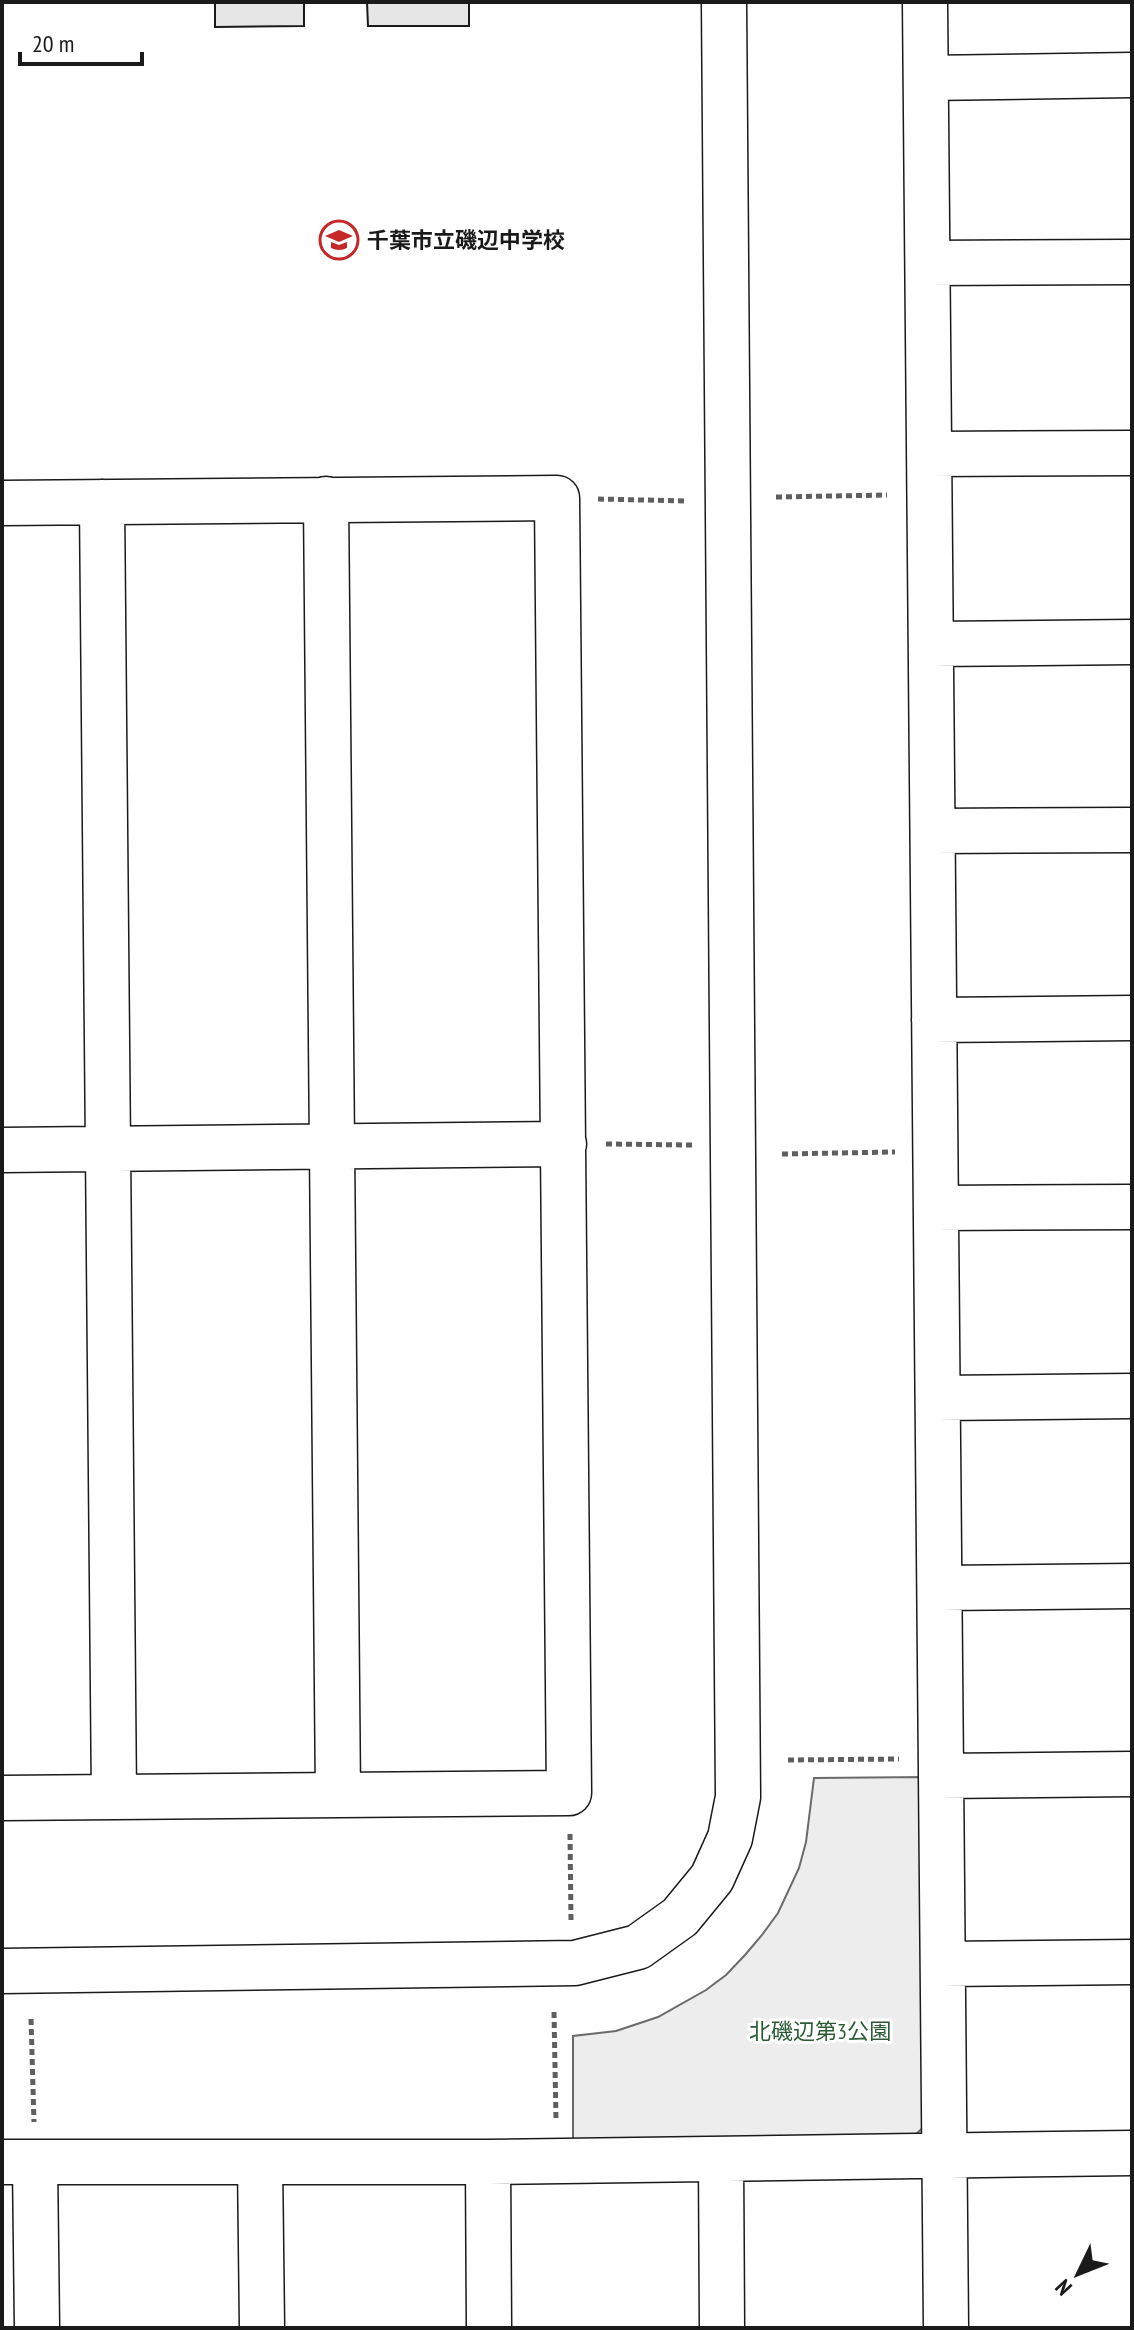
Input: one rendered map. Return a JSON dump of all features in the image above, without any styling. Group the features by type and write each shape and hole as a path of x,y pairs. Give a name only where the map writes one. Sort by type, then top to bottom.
{"street":[{"path":"2,1971 575,1963 638,1947 680,1917 712,1878 730,1838 738,1797 724,2"},
{"path":"925,2 946,2328"},
{"path":"926,78 1132,75"},
{"path":"928,263 1132,262"},
{"path":"930,474 1132,453"},
{"path":"2,503 557,498 569,1793 2,1798"},
{"path":"326,499 338,1795"},
{"path":"102,502 114,1797"},
{"path":"931,644 1132,642"},
{"path":"933,831 1132,830"},
{"path":"934,1020 1132,1018"},
{"path":"2,1150 564,1144"},
{"path":"936,1208 1132,1207"},
{"path":"938,1398 1132,1396"},
{"path":"940,1588 1132,1586"},
{"path":"941,1767 1132,1774"},
{"path":"943,1964 1132,1962"},
{"path":"37,2328 18,2162 488,2162 1132,2153"},
{"path":"721,2160 722,2328"},
{"path":"260,2162 262,2328"},
{"path":"488,2162 489,2328"}],"path":[{"path":"776,497 930,474"},
{"path":"557,498 691,501"},
{"path":"564,1144 697,1145"},
{"path":"782,1154 936,1152"},
{"path":"788,1760 941,1767"},
{"path":"569,1793 571,1929"},
{"path":"554,2012 557,2161"},
{"path":"18,2162 31,2019"}],"shaded area":[{"name":"北磯辺第3公園","path":"925,1777 928,2123 914,2136 573,2140 573,2036 616,2031 658,2017 706,1990 745,1955 778,1913 799,1868 806,1842 814,1778"}],"building":[{"path":"215,2 304,2 304,26 215,27"},
{"path":"367,2 469,2 469,26 368,26"}],"place":[{"name":"千葉市立磯辺中学校","path":"339,240"}]}
